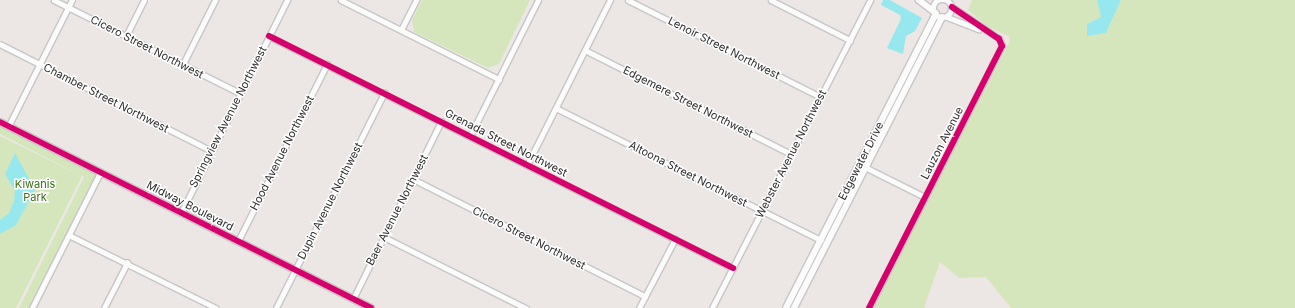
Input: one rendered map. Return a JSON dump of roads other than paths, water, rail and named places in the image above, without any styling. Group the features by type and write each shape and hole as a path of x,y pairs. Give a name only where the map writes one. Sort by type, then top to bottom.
{"street":[{"name":"Cicero Street Northwest","path":"54,0 240,93"},
{"path":"8,127 72,0"},
{"path":"126,36 144,0"},
{"path":"183,64 215,0"},
{"name":"Springview Avenue Northwest","path":"181,213 287,0"},
{"path":"341,0 499,79"},
{"path":"401,30 416,0"},
{"path":"470,136 538,0"},
{"path":"527,165 610,0"},
{"name":"Lenoir Street Northwest","path":"628,0 821,97"},
{"path":"771,0 850,40"},
{"name":"Webster Avenue Northwest","path":"712,308 870,0"},
{"path":"919,0 935,13 945,18"},
{"path":"942,0 951,4"},
{"name":"Edgewater Drive","path":"786,308 935,13 936,5 942,0"},
{"name":"Edgewater Drive","path":"794,308 951,4"},
{"name":"Lauzon Avenue","path":"869,308 1000,52 1002,41 988,33 951,4"},
{"name":"Lauzon Avenue","path":"945,18 988,33"},
{"name":"Grenada Street Northwest","path":"269,36 733,268"},
{"name":"Chamber Street Northwest","path":"0,44 212,150"},
{"name":"Edgemere Street Northwest","path":"585,50 792,154"},
{"name":"Hood Avenue Northwest","path":"238,242 326,64"},
{"name":"Dupin Avenue Northwest","path":"276,308 384,93"},
{"name":"Altoona Street Northwest","path":"556,108 821,240"},
{"name":"Midway Boulevard","path":"0,122 371,308"},
{"name":"Baer Avenue Northwest","path":"353,299 441,122"},
{"path":"867,168 925,197"},
{"path":"32,308 100,172"},
{"name":"Cicero Street Northwest","path":"412,179 645,296"},
{"path":"69,235 216,308"},
{"path":"384,237 526,308"},
{"path":"639,308 676,239"},
{"path":"104,308 126,264"}],"water":[{"path":"883,0 890,0 922,18 915,31 906,36 903,54 887,48 901,19 900,15 881,5"},
{"path":"1097,0 1121,0 1106,33 1087,36 1087,24 1101,17"},
{"path":"15,153 35,190 16,225 0,234 0,220 9,213 14,201 15,191 5,174"}],"park label":[{"name":"Kiwanis Park","path":"35,191"}]}
